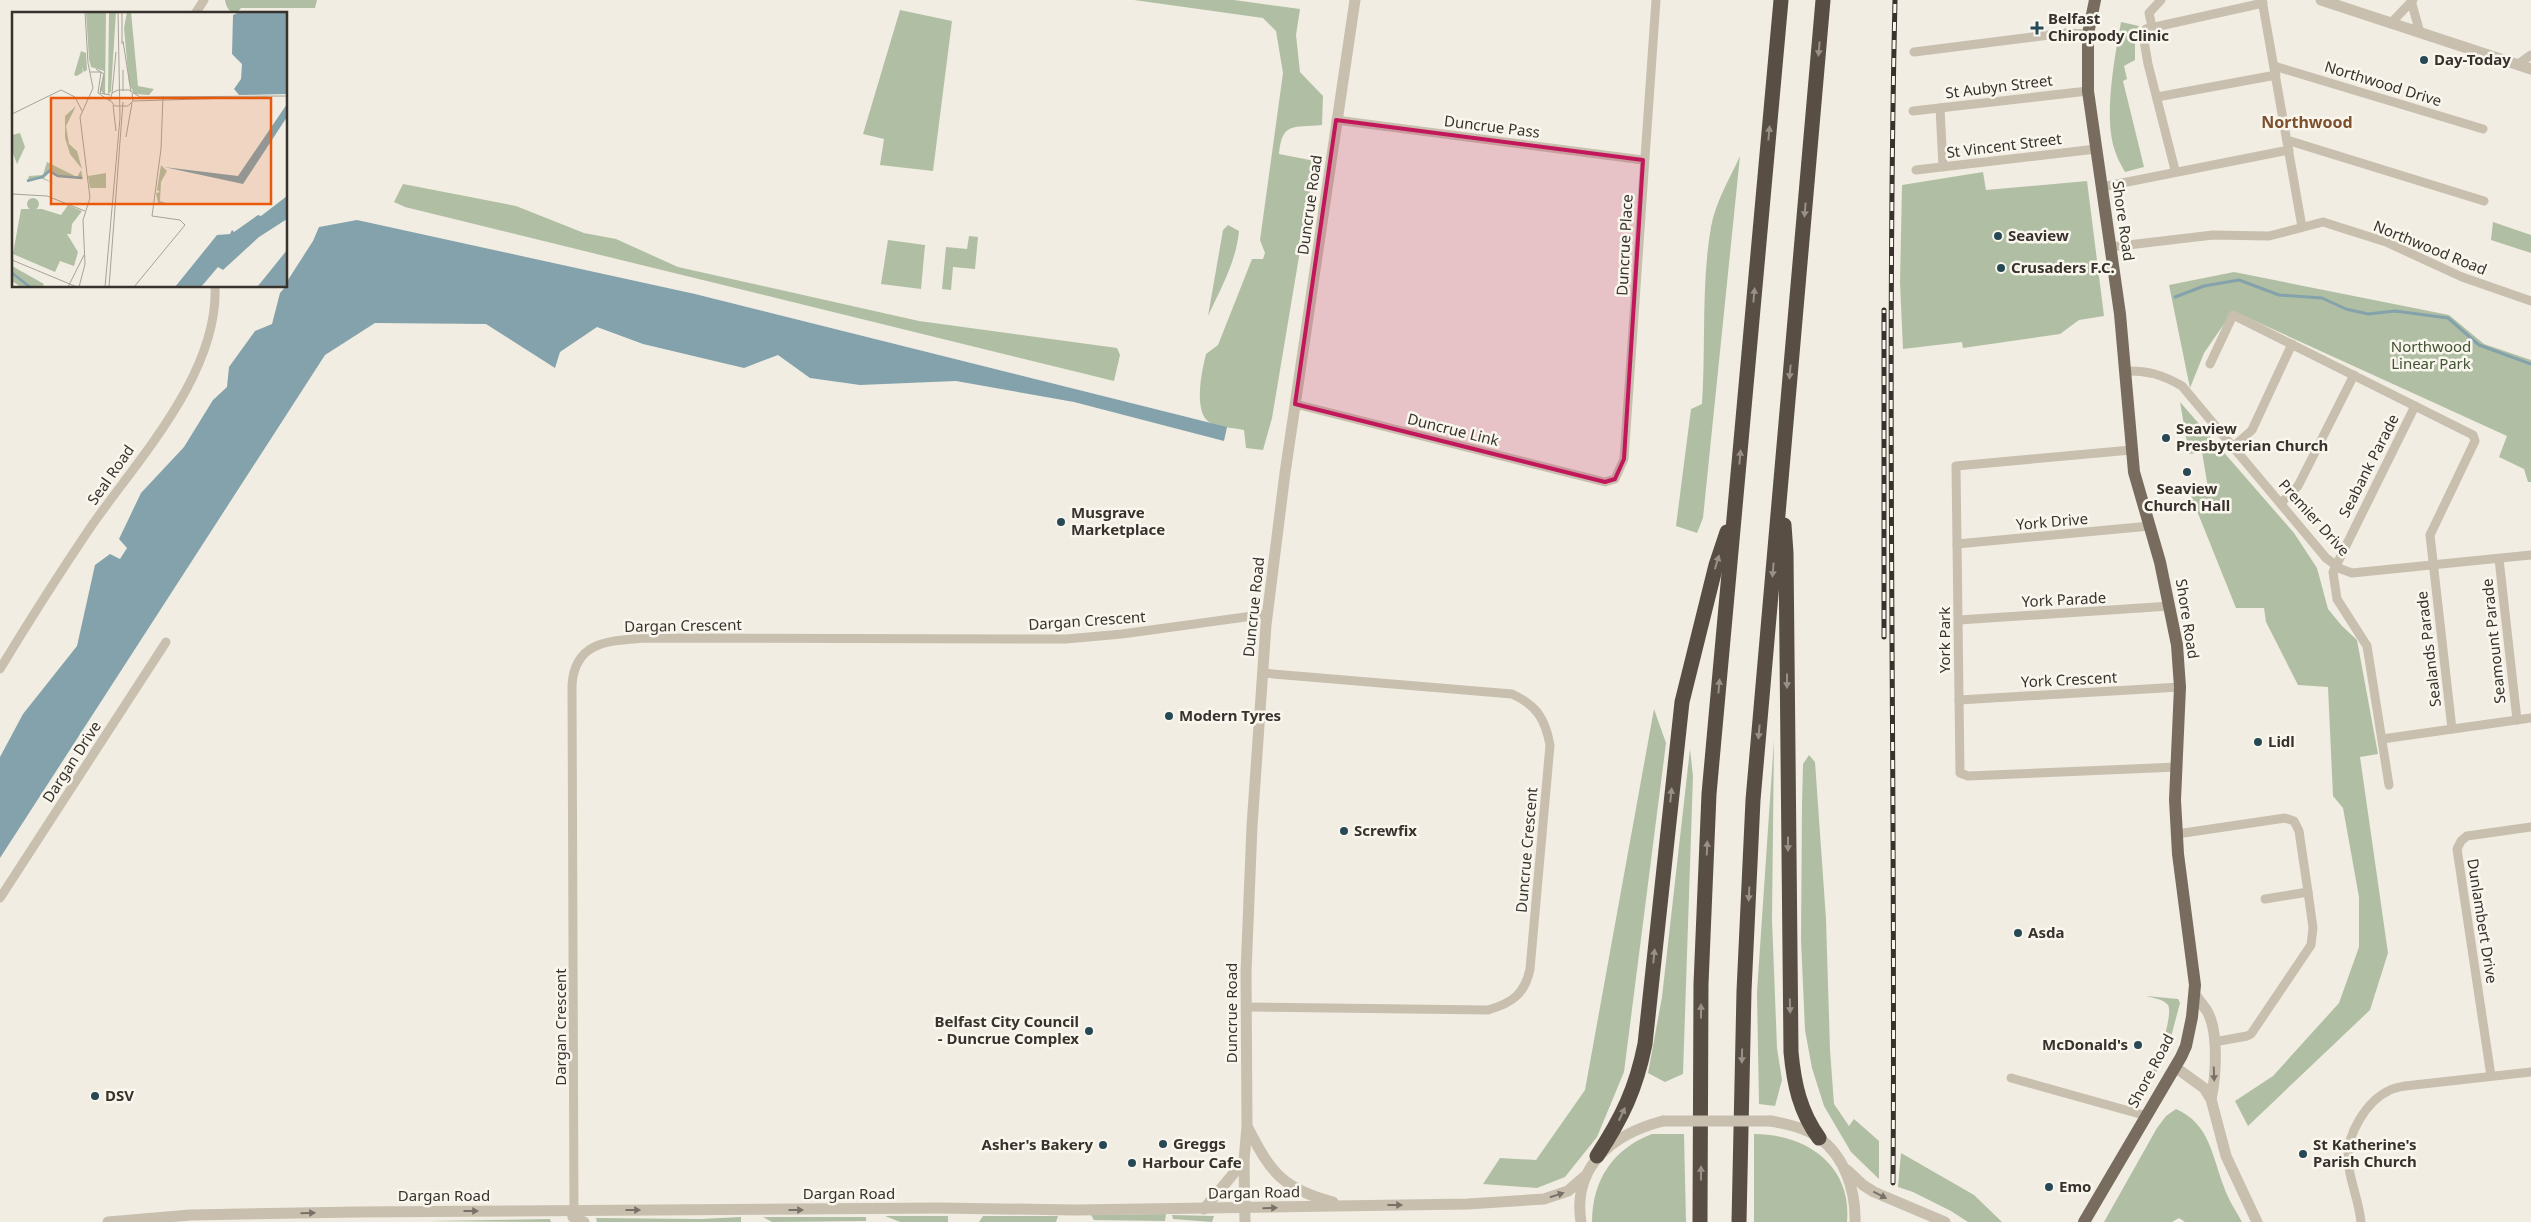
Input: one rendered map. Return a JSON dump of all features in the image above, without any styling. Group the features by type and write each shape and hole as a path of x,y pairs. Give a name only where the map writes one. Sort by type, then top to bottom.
{"highway":[{"path":"1700,1222 1702,984 1709,794 1781,0"},
{"path":"1739,1222 1744,992 1753,800 1823,0"},
{"path":"1780,486 1786,553 1791,1052 1793,1078 1802,1107 1808,1123 1819,1138"},
{"path":"1597,1156 1617,1126 1638,1078 1645,1044 1682,702 1716,565 1736,505"}],"main road":[{"name":"Shore Road","path":"2084,1222 2175,1068 2186,1046 2195,995 2175,800 2180,687 2177,644 2170,606 2150,526 2137,486 2131,450 2111,247 2088,91 2088,34 2095,0"}],"street":[{"path":"197,12 204,0"},
{"name":"Duncrue Road","path":"1245,1222 1244,1162 1247,1126 1246,1007 1252,826 1267,614 1295,404 1355,0"},
{"name":"Duncrue Place","path":"1605,482 1615,479 1624,459 1643,160 1656,0"},
{"path":"2152,27 2149,13 2161,0"},
{"path":"2321,0 2531,69"},
{"path":"2175,170 2143,35 2146,29 2262,2 2302,227"},
{"path":"2391,23 2412,2"},
{"path":"2412,2 2420,32"},
{"path":"1914,52 2065,33 2088,34"},
{"path":"2518,65 2531,55"},
{"name":"Northwood Drive","path":"2157,98 2275,70 2483,129"},
{"name":"St Aubyn Street","path":"1913,111 2088,91"},
{"path":"1940,108 1943,167"},
{"name":"Duncrue Pass","path":"1336,120 1643,160"},
{"path":"2102,186 2288,145 2484,201"},
{"name":"St Vincent Street","path":"1916,170 2096,149"},
{"name":"Northwood Road","path":"2111,247 2213,235 2269,236 2323,222 2386,242 2462,277 2531,301"},
{"name":"Seal Road","path":"0,669 90,529 172,414 193,375 208,341 215,288"},
{"path":"2210,364 2233,315 2415,406"},
{"path":"2234,447 2252,430 2292,344"},
{"name":"Premier Drive","path":"2124,371 2143,370 2156,373 2182,386 2335,566 2352,573 2531,555"},
{"path":"2281,503 2298,486 2354,375"},
{"name":"Duncrue Link","path":"1295,404 1605,482"},
{"name":"Sealands Parade","path":"2415,406 2474,435 2475,441 2432,526 2430,535 2432,566 2452,729"},
{"name":"Seabank Parade","path":"2335,566 2415,406"},
{"name":"York Park","path":"2131,450 1956,466 1960,773 1968,776 2176,768"},
{"name":"York Drive","path":"1957,544 2150,526"},
{"name":"Seamount Parade","path":"2499,559 2517,720"},
{"path":"2335,566 2333,572 2336,599 2367,646 2389,786"},
{"name":"York Parade","path":"1959,620 2170,606"},
{"name":"Dargan Crescent","path":"576,1218 572,685 573,670 582,656 592,646 645,638 1043,640 1122,634 1267,614"},
{"name":"Dargan Drive","path":"0,898 166,642"},
{"name":"Duncrue Crescent","path":"1246,1007 1488,1010 1504,1006 1520,995 1528,982 1530,969 1550,744 1547,729 1541,716 1528,702 1512,694 1262,674"},
{"name":"York Crescent","path":"1959,700 2180,687"},
{"path":"2382,739 2531,718"},
{"path":"2177,834 2285,818 2294,821 2299,832 2313,928 2310,945 2251,1034 2214,1042"},
{"name":"Dunlambert Drive","path":"2491,1076 2457,850 2461,841 2467,836 2531,827"},
{"path":"2265,899 2308,892"},
{"path":"2195,995 2207,1011 2214,1042 2215,1082 2211,1099"},
{"path":"2175,1068 2194,1079 2204,1088 2211,1099 2226,1156 2257,1222"},
{"path":"2361,1222 2348,1161 2348,1147 2366,1110 2390,1090 2531,1072"},
{"path":"2010,1078 2147,1116"},
{"path":"1582,1222 1580,1200 1584,1177 1597,1156 1626,1134 1663,1121 1771,1121 1791,1125 1819,1138 1863,1186 1945,1222"},
{"path":"1247,1126 1266,1161 1278,1176 1295,1189 1347,1205"},
{"path":"1204,1209 1244,1162"},
{"path":"1842,1165 1852,1189 1856,1205 1855,1222"},
{"name":"Dargan Road","path":"108,1222 190,1215 576,1218 1244,1209 1521,1202 1544,1199 1568,1191 1584,1177"}],"highlighted area":[{"path":"1336,120 1643,160 1624,459 1615,479 1605,482 1295,404"}],"green space":[{"path":"225,0 317,0 315,8 241,8 238,12 231,12"},
{"path":"1134,0 1234,0 1300,9 1296,35 1300,72 1323,96 1322,125 1291,128 1283,136 1279,154 1315,161 1272,418 1263,450 1246,448 1244,430 1209,422 1204,417 1201,409 1200,390 1206,354 1218,345 1252,259 1263,259 1265,253 1260,240 1283,73 1276,31 1263,18"},
{"path":"900,10 952,21 933,171 880,165 884,139 863,134"},
{"path":"2121,22 2139,26 2135,34 2135,60 2124,66 2127,79 2123,81 2144,167 2125,172 2115,151 2110,121 2111,86"},
{"path":"1740,156 1703,518 1697,533 1676,526 1691,409 1702,404 1706,271 1711,227 1719,200"},
{"name":"Seaview","path":"1983,172 1986,190 2087,181 2104,316 2079,320 2060,334 1963,348 1962,342 1903,349 1900,283 1902,185"},
{"path":"403,184 516,206 584,233 616,239 678,267 919,321 1117,348 1120,355 1114,381 405,207 394,202"},
{"path":"2493,222 2531,235 2531,253 2491,240"},
{"path":"1228,225 1239,231 1235,253 1208,316 1223,230"},
{"path":"969,236 978,237 975,269 953,267 951,290 942,289 946,247 967,249"},
{"path":"888,240 925,245 921,289 881,284"},
{"name":"Northwood Linear Park","path":"2234,272 2449,315 2484,344 2531,360 2531,482 2528,482 2524,469 2499,457 2507,436 2233,311 2204,353 2190,388 2169,285"},
{"path":"2180,402 2294,533 2317,568 2328,609 2357,640 2378,754 2360,757 2388,953 2370,1010 2248,1126 2235,1101 2273,1076 2339,1003 2359,947 2359,897 2343,808 2333,796 2328,687 2298,685 2266,622 2264,608 2236,608 2189,491 2208,488 2202,452 2189,454"},
{"path":"1654,709 1666,743 1624,1072 1597,1137 1565,1177 1537,1188 1483,1184 1500,1158 1536,1160 1585,1090"},
{"path":"1774,740 1772,920 1777,1048 1782,1080 1775,1106 1759,1104 1757,992"},
{"path":"1690,749 1693,776 1683,1074 1665,1082 1648,1073 1662,997"},
{"path":"1809,755 1815,762 1826,919 1830,1050 1834,1104 1849,1126 1854,1119 1879,1141 1879,1179 1851,1152 1824,1106 1812,1068 1805,1030 1801,940 1802,805 1803,764"},
{"path":"2146,996 2178,999 2180,1003 2168,1048 2148,1089 2138,1086 2147,1081 2155,1066 2166,1030 2169,1010 2168,1005 2163,1001"},
{"path":"2176,1109 2187,1115 2203,1132 2213,1153 2226,1191 2242,1222 2185,1222 2179,1218 2172,1222 2104,1222 2157,1128 2166,1116"},
{"path":"1652,1134 1684,1134 1686,1222 1592,1222 1596,1193 1607,1168 1626,1148"},
{"path":"1754,1134 1773,1135 1791,1140 1808,1147 1822,1157 1833,1169 1842,1184 1847,1202 1847,1222 1754,1222"},
{"path":"1901,1153 1974,1195 2002,1222 1968,1222 1951,1211 1913,1192 1898,1187"},
{"path":"1166,1214 1165,1221 1094,1220 1091,1215"},
{"path":"1172,1215 1214,1216 1212,1222 1173,1219"},
{"path":"885,1216 948,1216 948,1222 900,1222"},
{"path":"983,1216 1058,1216 1056,1222 979,1222"},
{"path":"741,1217 741,1222 597,1222 596,1218 701,1219"},
{"path":"763,1217 866,1217 866,1221 772,1222"},
{"path":"550,1219 551,1222 428,1221"}],"water":[{"path":"357,220 695,294 1227,427 1224,441 1074,402 956,381 860,385 810,378 778,355 744,368 643,344 597,327 560,352 555,368 486,324 375,323 325,355 0,858 0,757 23,714 77,646 95,565 110,554 120,559 127,548 119,539 141,493 184,447 213,400 227,387 229,367 255,331 272,324 280,293 284,288 288,288 288,280 313,241 319,227"}],"waterway":[{"path":"2175,297 2204,286 2239,280 2279,295 2322,298 2346,309 2368,314 2395,311 2448,318 2479,345 2531,364"}],"railway":[{"path":"1893,1183 1891,296 1895,0"},
{"path":"1884,310 1884,637"}],"place":[{"name":"Belfast Chiropody Clinic","path":"2037,28"},
{"name":"Day-Today","path":"2424,60"},
{"name":"Seaview","path":"1998,236"},
{"name":"Crusaders F.C.","path":"2001,268"},
{"name":"Seaview Presbyterian Church","path":"2166,438"},
{"name":"Seaview Church Hall","path":"2187,472"},
{"name":"Musgrave Marketplace","path":"1061,522"},
{"name":"Modern Tyres","path":"1169,716"},
{"name":"Lidl","path":"2258,742"},
{"name":"Screwfix","path":"1344,831"},
{"name":"Asda","path":"2018,933"},
{"name":"Belfast City Council - Duncrue Complex","path":"1089,1031"},
{"name":"McDonald's","path":"2138,1045"},
{"name":"DSV","path":"95,1096"},
{"name":"Greggs","path":"1163,1144"},
{"name":"Asher's Bakery","path":"1103,1145"},
{"name":"St Katherine's Parish Church","path":"2303,1154"},
{"name":"Harbour Cafe","path":"1132,1163"},
{"name":"Emo","path":"2049,1187"}],"district":[{"name":"Northwood","path":"2307,122"}]}
